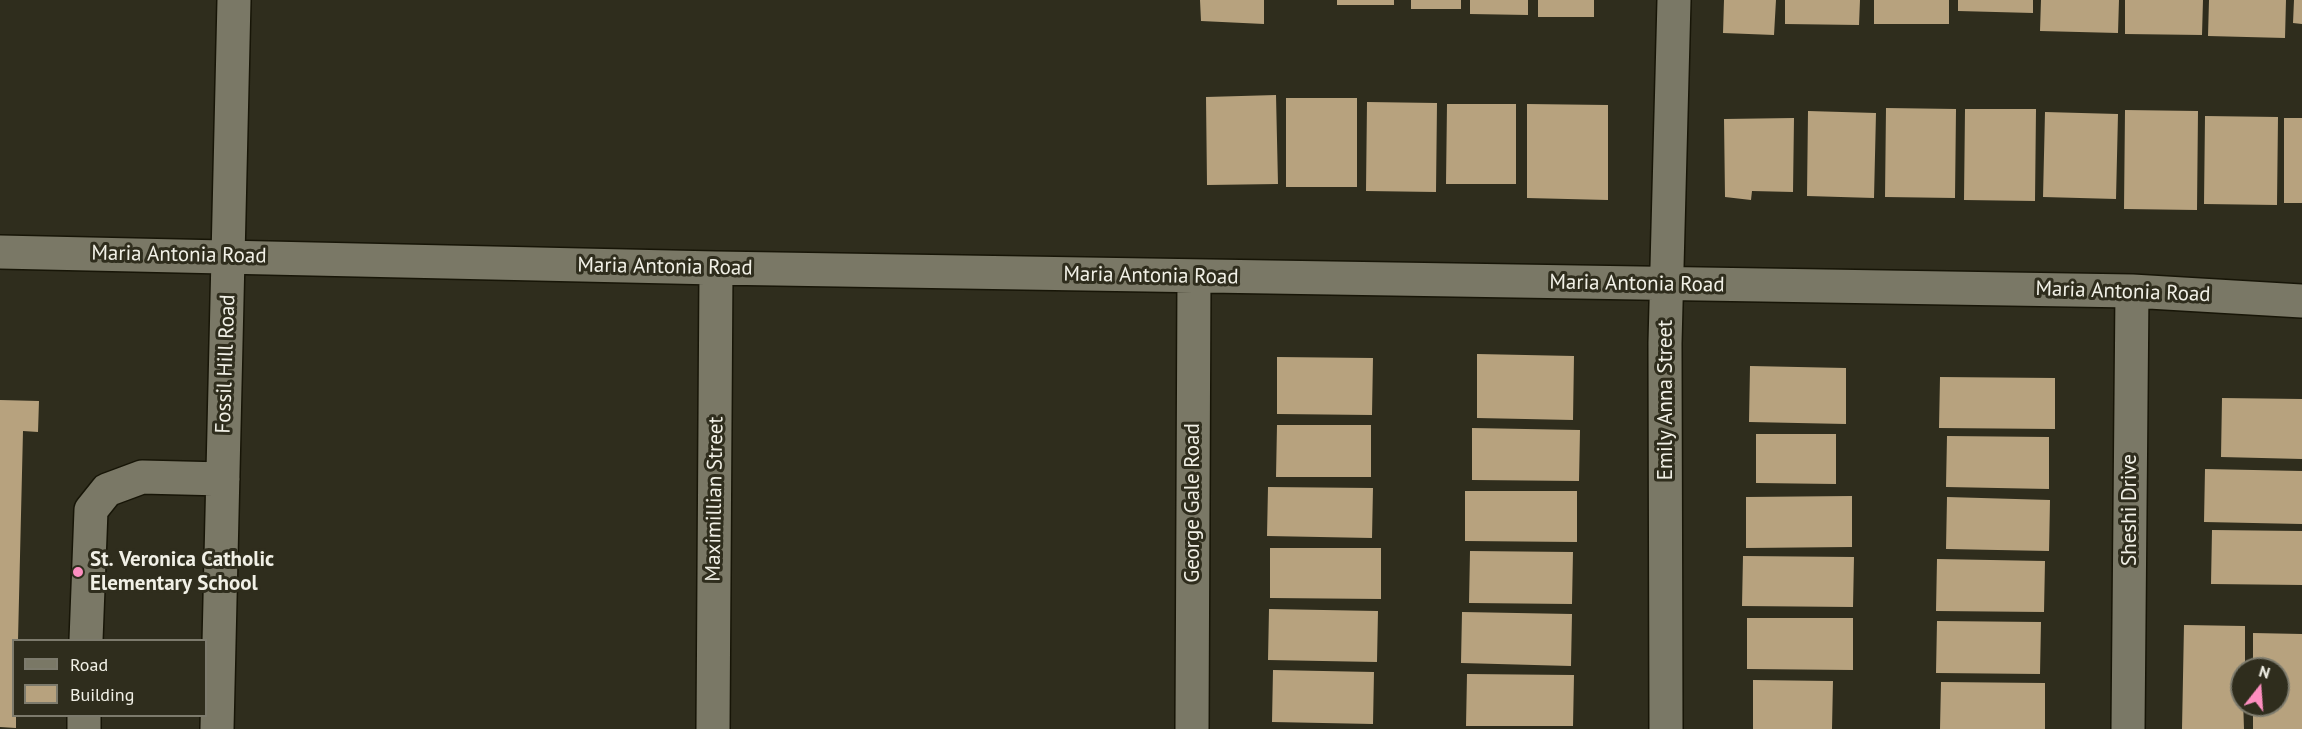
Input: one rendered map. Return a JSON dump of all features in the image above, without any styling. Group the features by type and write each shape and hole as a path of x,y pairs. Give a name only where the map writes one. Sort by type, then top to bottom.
{"street":[{"name":"Fossil Hill Road","path":"217,729 234,0"},
{"name":"Emily Anna Street","path":"1666,729 1665,343 1674,0"},
{"name":"Maria Antonia Road","path":"0,252 716,268 2132,291 2302,301"},
{"name":"Maximillian Street","path":"713,729 716,268"},
{"name":"George Gale Road","path":"1192,729 1194,276"},
{"name":"Sheshi Drive","path":"2128,729 2132,291"},
{"path":"86,639 91,510 107,490 142,477 223,479"}],"building":[{"path":"1200,0 1264,0 1264,24 1201,21"},
{"path":"1337,0 1394,0 1394,5 1337,5"},
{"path":"1411,0 1461,0 1461,9 1411,9"},
{"path":"1470,0 1528,0 1528,15 1470,14"},
{"path":"1538,0 1594,0 1594,17 1538,17"},
{"path":"1724,0 1776,0 1774,35 1723,33"},
{"path":"1785,0 1860,0 1859,25 1785,24"},
{"path":"1874,0 1949,0 1949,24 1874,24"},
{"path":"1958,0 2033,0 2033,13 1958,11"},
{"path":"2041,0 2119,0 2118,33 2040,31"},
{"path":"2125,0 2203,0 2202,35 2125,34"},
{"path":"2209,0 2286,0 2285,38 2208,36"},
{"path":"2294,0 2302,0 2302,24 2293,23"},
{"path":"1276,95 1278,184 1207,185 1206,97"},
{"path":"1286,98 1357,98 1357,187 1286,187"},
{"path":"1367,102 1437,103 1436,192 1366,191"},
{"path":"1447,104 1516,104 1516,184 1446,184"},
{"path":"1527,104 1608,105 1608,200 1527,198"},
{"path":"1886,108 1956,109 1955,198 1885,197"},
{"path":"1965,109 2036,109 2035,201 1964,200"},
{"path":"2125,110 2198,111 2197,210 2124,209"},
{"path":"1808,111 1876,113 1874,198 1807,196"},
{"path":"2045,112 2118,114 2116,199 2043,197"},
{"path":"2205,116 2278,117 2277,205 2204,204"},
{"path":"1794,118 1793,192 1752,191 1751,200 1725,197 1724,119"},
{"path":"2284,118 2302,118 2302,203 2284,203"},
{"path":"1477,354 1574,356 1573,420 1477,418"},
{"path":"1277,357 1373,358 1372,415 1277,414"},
{"path":"1750,366 1846,368 1846,424 1749,422"},
{"path":"1940,377 2055,378 2055,429 1939,428"},
{"path":"2222,398 2302,399 2302,459 2221,457"},
{"path":"0,400 39,401 38,432 23,431 18,639 12,639 12,717 16,717 16,728 0,727"},
{"path":"1277,425 1371,425 1371,477 1276,477"},
{"path":"1472,428 1580,430 1579,481 1472,480"},
{"path":"1756,434 1836,434 1836,484 1756,483"},
{"path":"1947,436 2049,437 2049,489 1946,487"},
{"path":"2205,469 2302,471 2302,524 2204,522"},
{"path":"1268,487 1373,488 1372,538 1267,536"},
{"path":"1465,491 1577,491 1577,542 1465,541"},
{"path":"1852,496 1852,547 1746,548 1746,497"},
{"path":"1947,497 2050,500 2049,551 1946,549"},
{"path":"2212,530 2302,531 2302,585 2211,584"},
{"path":"1270,548 1381,548 1381,599 1270,598"},
{"path":"1470,551 1573,552 1572,604 1469,603"},
{"path":"1743,556 1854,557 1853,607 1742,606"},
{"path":"1937,559 2045,561 2044,612 1936,611"},
{"path":"1269,609 1378,611 1377,662 1268,660"},
{"path":"1462,612 1572,614 1571,666 1461,663"},
{"path":"1747,618 1853,618 1853,670 1747,669"},
{"path":"1937,621 2041,622 2040,674 1936,673"},
{"path":"2184,625 2245,626 2245,657 2230,657 2230,717 2244,717 2244,729 2182,729"},
{"path":"2253,633 2302,634 2302,729 2253,729 2253,717 2290,717 2290,657 2253,657"},
{"path":"1273,670 1374,672 1373,724 1272,722"},
{"path":"1467,674 1574,675 1573,726 1466,726"},
{"path":"1753,680 1833,681 1832,729 1753,729"},
{"path":"1941,682 2045,683 2045,729 1940,729"}],"place":[{"name":"St. Veronica Catholic Elementary School","path":"78,572"}]}
